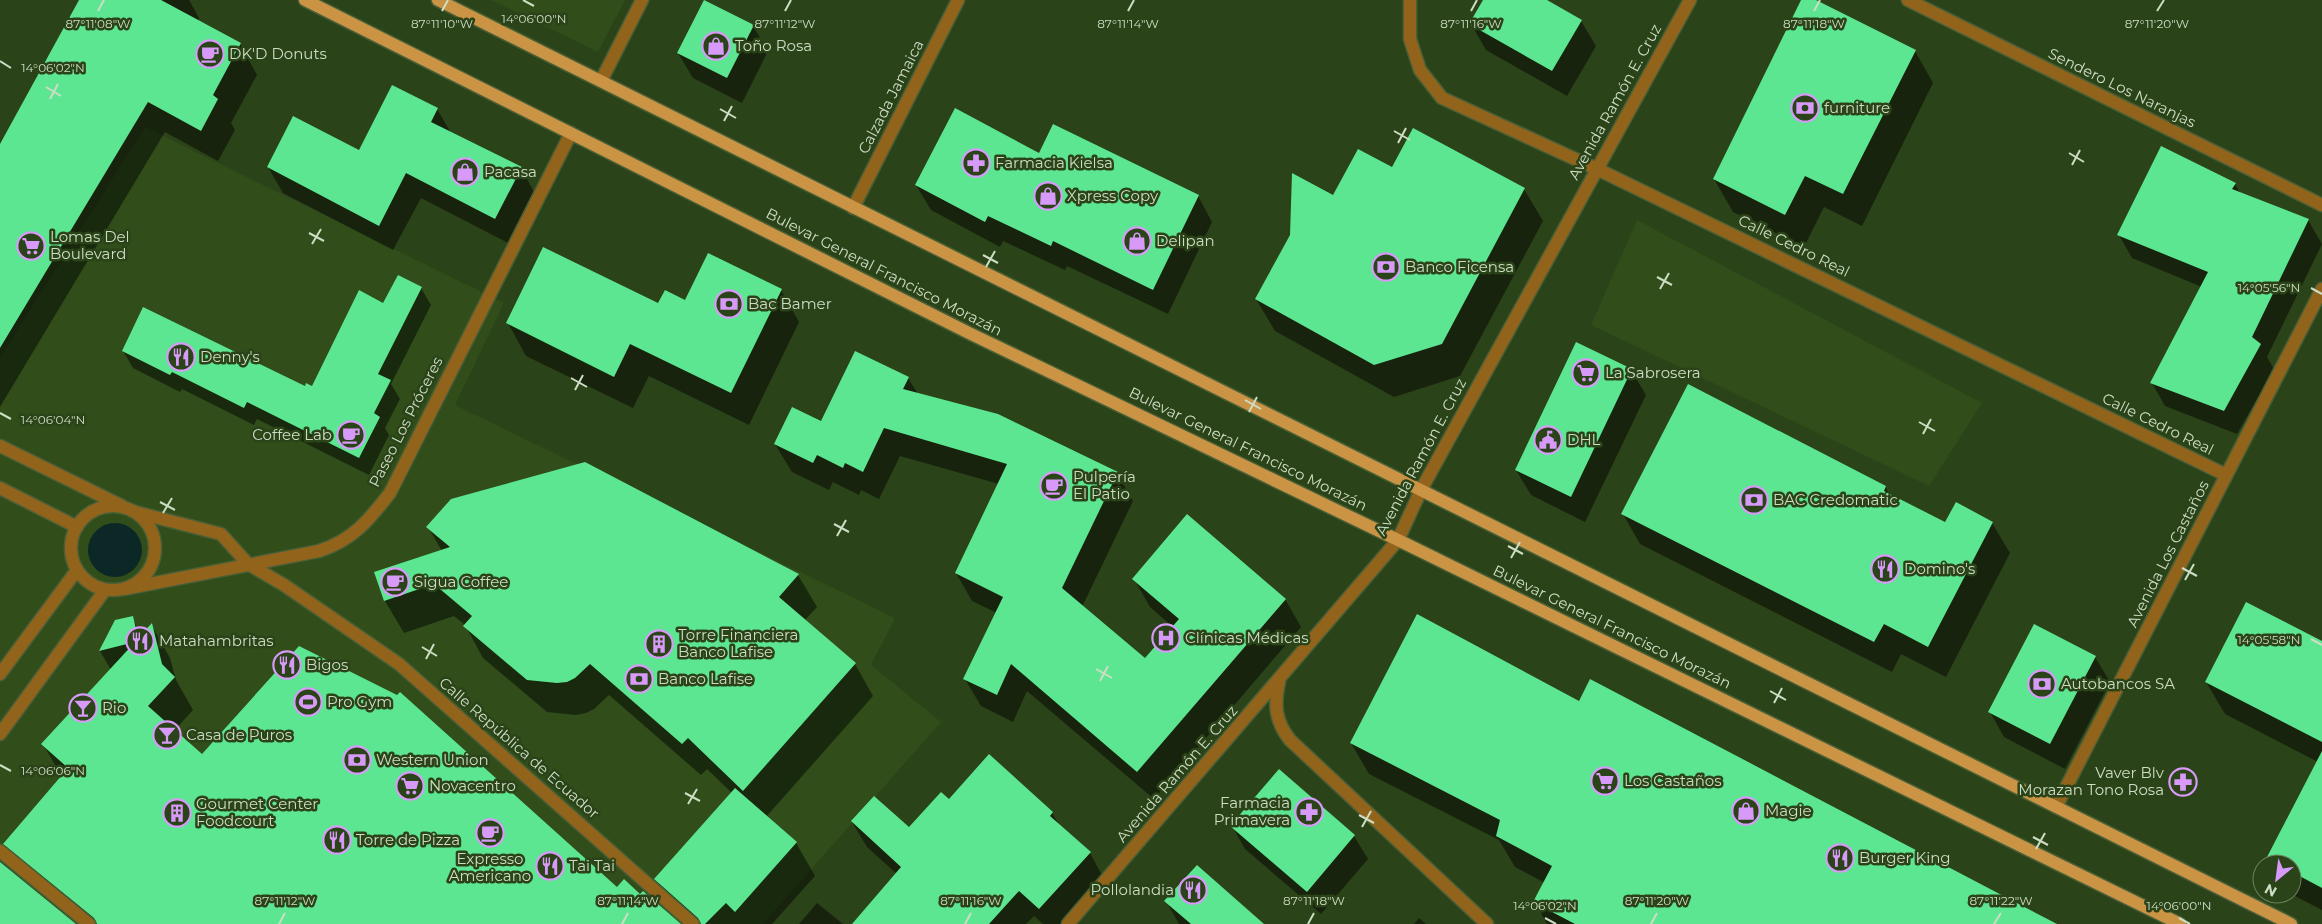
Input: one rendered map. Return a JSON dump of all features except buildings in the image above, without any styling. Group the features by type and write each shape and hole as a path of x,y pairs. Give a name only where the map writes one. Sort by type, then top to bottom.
{"main road":[{"name":"Bulevar General Francisco Morazán","path":"305,0 971,334 1398,540 2180,924"},
{"path":"438,0 2291,924"}],"street":[{"path":"601,81 642,0"},
{"name":"Calzada Jamaica","path":"853,208 958,0"},
{"name":"Calle Cedro Real","path":"1410,0 1410,39 1420,70 1442,98 1597,168 2226,475"},
{"name":"Avenida Ramón E. Cruz","path":"1068,924 1398,540 1421,490 1690,0"},
{"name":"Sendero Los Naranjas","path":"1908,0 2322,205"},
{"name":"Paseo Los Próceres","path":"124,589 320,551 338,545 367,522 390,493 571,134"},
{"name":"Avenida Los Castaños","path":"2056,807 2322,289"},
{"name":"Calle República de Ecuador","path":"0,446 132,511 221,534 248,564 284,585 399,664 694,924"},
{"path":"0,488 77,527"},
{"path":"117,506 132,511 146,521 153,533 154,561 148,573 137,583 124,589 105,590 85,579 77,570 71,549 77,527 84,518 105,507 117,506"},
{"path":"0,674 77,570"},
{"path":"0,734 105,590"},
{"path":"1280,679 1276,712 1282,730 1290,740 1487,924"},
{"path":"0,851 89,924"}],"shaded area":[{"path":"491,0 625,0 598,52"},
{"path":"145,127 504,303 455,405 895,618 871,665 941,722 763,924 0,924 0,358"},
{"path":"1637,220 1982,403 1929,486 1591,325"}],"water":[{"path":"110,523 120,523 130,527 138,535 142,550 138,565 130,573 120,577 110,577 100,573 92,565 88,555 88,545 92,535 100,527"}],"place":[{"name":"Toño Rosa","path":"716,46"},
{"name":"DK'D Donuts","path":"210,54"},
{"name":"furniture","path":"1805,108"},
{"name":"Farmacia Kielsa","path":"976,163"},
{"name":"Pacasa","path":"465,172"},
{"name":"Xpress Copy","path":"1048,196"},
{"name":"Delipan","path":"1137,241"},
{"name":"Lomas Del Boulevard","path":"31,246"},
{"name":"Banco Ficensa","path":"1386,267"},
{"name":"Bac Bamer","path":"729,304"},
{"name":"Denny's","path":"181,357"},
{"name":"La Sabrosera","path":"1586,373"},
{"name":"Coffee Lab","path":"351,435"},
{"name":"DHL","path":"1548,440"},
{"name":"Pulpería El Patio","path":"1054,486"},
{"name":"BAC Credomatic","path":"1754,500"},
{"name":"Domino's","path":"1885,569"},
{"name":"Sigua Coffee","path":"395,582"},
{"name":"Clínicas Médicas","path":"1166,638"},
{"name":"Matahambritas","path":"140,641"},
{"name":"Torre Financiera Banco Lafise","path":"659,644"},
{"name":"Bigos","path":"287,665"},
{"name":"Banco Lafise","path":"639,679"},
{"name":"Autobancos SA","path":"2042,684"},
{"name":"Pro Gym","path":"308,702"},
{"name":"Rio","path":"83,708"},
{"name":"Casa de Puros","path":"167,735"},
{"name":"Western Union","path":"357,760"},
{"name":"Los Castaños","path":"1605,781"},
{"name":"Vaver Blv Morazan Tono Rosa","path":"2183,782"},
{"name":"Novacentro","path":"410,786"},
{"name":"Magie","path":"1746,811"},
{"name":"Farmacia Primavera","path":"1309,812"},
{"name":"Gourmet Center Foodcourt","path":"177,813"},
{"name":"Expresso Americano","path":"490,833"},
{"name":"Torre de Pizza","path":"337,840"},
{"name":"Burger King","path":"1840,858"},
{"name":"Tai Tai","path":"550,866"},
{"name":"Pollolandia","path":"1193,890"}]}
